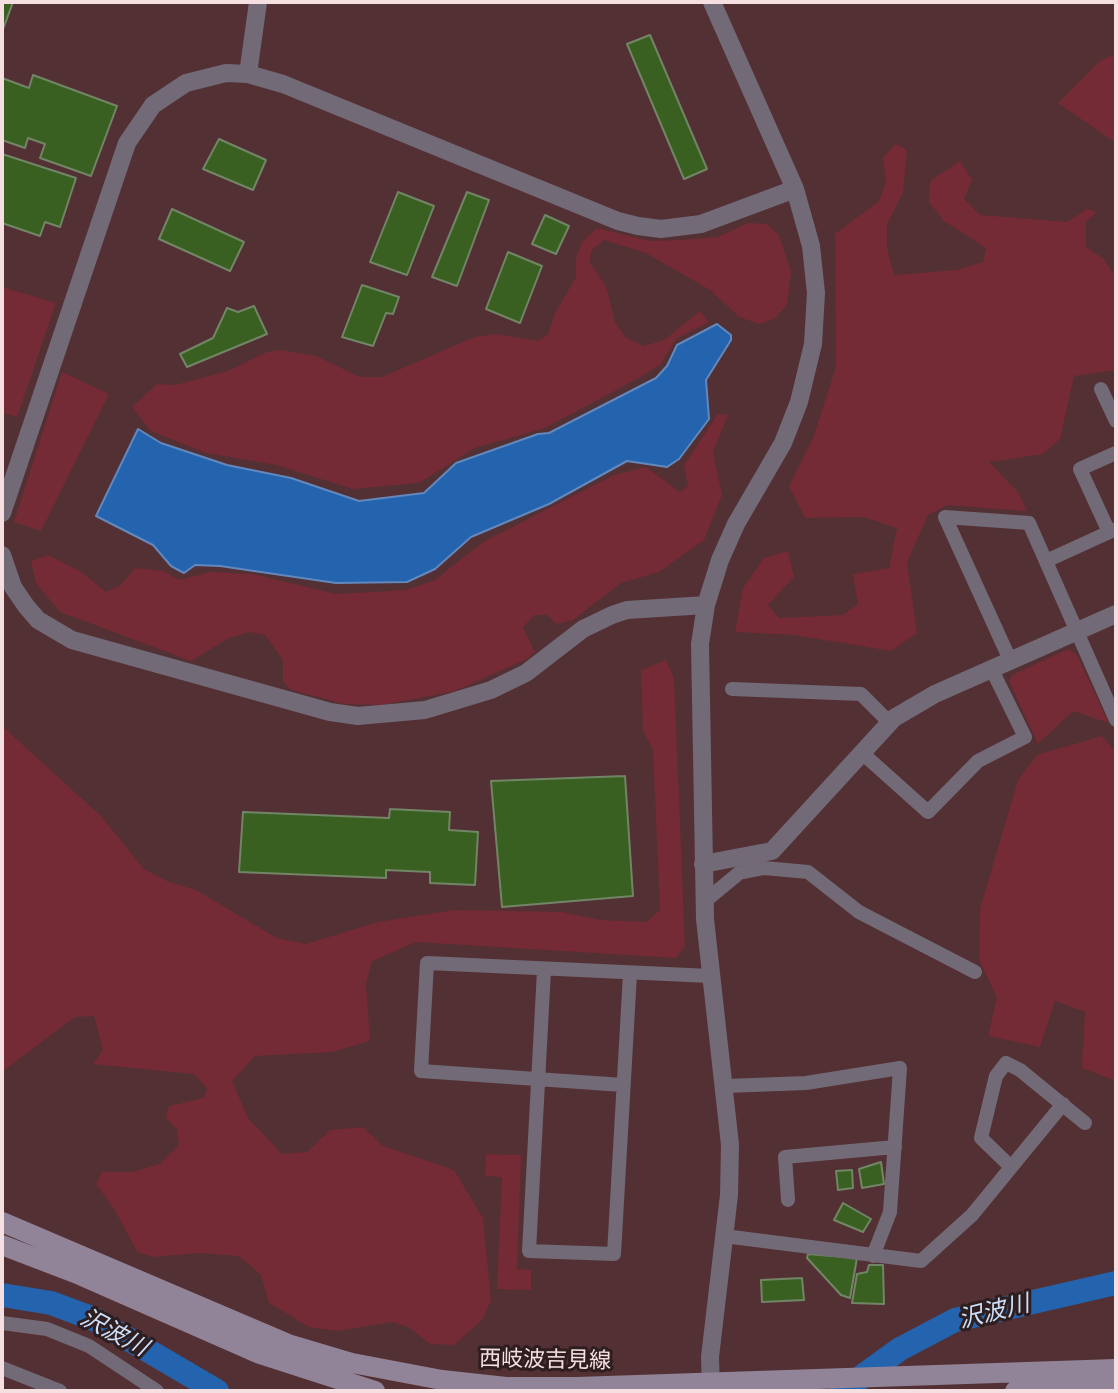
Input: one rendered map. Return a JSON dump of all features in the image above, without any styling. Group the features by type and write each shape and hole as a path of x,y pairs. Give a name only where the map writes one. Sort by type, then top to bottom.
{"main road":[{"name":"西岐波吉見線","path":"2,1222 288,1344 443,1386 711,1386 839,1378 1116,1369"},
{"path":"2,1245 80,1275 260,1354 375,1391"},
{"path":"1015,1391 1116,1388"}],"street":[{"path":"248,74 258,2"},
{"path":"711,1386 730,1168 726,1086 710,976 704,902 698,675 706,605 736,524 783,443 799,402 809,369 815,314 811,246 795,189 712,2"},
{"path":"2,513 133,132 153,105 186,83 226,73 248,74 283,84 618,221 638,226 661,229 701,224 795,189"},
{"path":"1101,389 1116,421"},
{"path":"1046,561 1112,531 1080,469 1116,453"},
{"path":"1011,662 945,517 1029,523 1076,632 1112,700 1116,720"},
{"path":"2,555 13,587 26,606 38,620 72,640 315,708 358,716 425,710 491,690 526,673 583,629 627,610 706,605"},
{"path":"703,864 772,851 890,723 935,694 1116,614"},
{"path":"861,752 928,812 978,761 1025,737 992,670"},
{"path":"732,689 861,694 890,723"},
{"path":"704,902 739,873 764,868 808,872 859,912 975,972"},
{"path":"623,1085 421,1071 427,963 710,976"},
{"path":"544,970 529,1251 614,1254 630,974"},
{"path":"1011,1167 981,1138 996,1076 1006,1063 1020,1070 1085,1123"},
{"path":"726,1086 806,1083 900,1068 890,1212 873,1256"},
{"path":"724,1236 921,1261 972,1215 1063,1104"},
{"path":"788,1200 785,1157 895,1147"},
{"path":"2,1323 47,1329 89,1346 157,1391"},
{"path":"2,1368 34,1386 60,1391"},
{"path":"132,1391 138,1376"}],"shaded area":[{"path":"1116,54 1116,143 1058,103 1100,61"},
{"path":"896,144 907,150 903,193 887,224 887,248 894,275 957,270 983,262 986,248 944,221 929,202 930,181 960,161 972,180 964,199 980,215 1067,222 1087,209 1097,212 1086,222 1086,247 1104,259 1112,272 1116,271 1116,370 1074,376 1060,439 1043,454 989,462 1018,492 1027,511 947,505 928,515 907,562 917,633 891,651 794,635 735,632 743,588 764,558 788,551 794,577 768,605 779,618 843,615 858,604 853,574 889,568 897,528 863,517 805,518 789,486 813,438 836,367 835,234 879,201 886,182 883,157"},
{"path":"748,223 766,224 779,235 791,272 787,305 774,319 759,324 739,317 710,290 646,253 604,240 591,251 590,263 606,286 615,322 626,338 644,346 664,340 700,311 709,322 676,339 661,364 639,378 545,428 475,448 419,483 353,489 276,465 206,453 151,431 132,407 157,384 175,385 228,371 267,352 280,350 316,356 360,377 382,377 475,337 495,334 537,341 548,335 555,313 576,277 576,259 582,242 597,228 649,241 680,240 718,237"},
{"path":"2,287 56,303 17,417 2,413"},
{"path":"62,372 109,394 41,531 14,522"},
{"path":"718,414 728,415 713,452 722,495 704,540 659,572 621,583 573,620 557,624 547,615 534,615 523,627 535,652 527,659 455,691 382,705 344,704 292,690 283,682 283,660 265,635 250,632 229,638 191,661 60,612 36,583 31,561 48,555 81,572 106,592 121,585 135,568 164,571 179,580 210,572 252,574 336,594 406,590 435,580 483,542 614,475 646,467 680,492 688,486 684,465"},
{"path":"1068,649 1077,655 1109,723 1073,711 1038,744 1009,681 1012,675"},
{"path":"666,660 674,678 685,946 676,958 416,942 372,961 366,984 370,1041 332,1052 255,1056 232,1081 248,1118 282,1154 307,1152 330,1130 363,1127 383,1146 454,1170 483,1218 491,1301 482,1320 454,1345 430,1344 409,1327 391,1322 337,1331 309,1327 269,1303 261,1275 239,1256 200,1253 153,1257 137,1252 115,1210 96,1184 102,1172 132,1172 160,1164 179,1145 177,1129 166,1118 169,1106 204,1098 207,1088 194,1074 93,1064 103,1050 94,1016 75,1017 2,1072 2,726 101,816 144,869 169,882 196,890 277,938 306,944 378,922 454,910 562,912 601,920 646,922 660,910 653,750 643,730 641,670"},
{"path":"1102,736 1116,753 1116,1081 1082,1068 1085,1012 1055,1001 1040,1047 988,1036 997,997 979,960 980,909 1018,780 1037,755"},
{"path":"486,1154 521,1155 517,1269 531,1270 531,1290 497,1289 502,1177 485,1176"}],"water":[{"path":"717,324 731,335 731,340 706,380 709,419 679,459 667,467 627,461 549,504 471,537 435,569 407,582 336,583 220,566 195,565 184,573 171,566 153,545 96,516 138,429 161,443 227,465 291,478 359,501 424,493 456,463 538,434 549,433 656,378 667,366 677,345"}],"building":[{"path":"2,2 13,2 2,32"},
{"path":"650,35 707,169 684,179 627,44"},
{"path":"33,75 117,106 91,176 40,158 45,144 28,138 25,148 2,140 2,78 29,88"},
{"path":"219,139 266,160 253,190 203,169"},
{"path":"2,154 76,178 60,227 45,222 40,236 2,223"},
{"path":"398,192 434,206 407,275 370,262"},
{"path":"467,192 489,200 457,286 432,277"},
{"path":"172,209 244,242 230,271 159,239"},
{"path":"545,215 569,226 556,254 532,244"},
{"path":"508,252 542,266 520,323 486,309"},
{"path":"362,285 399,297 393,314 386,313 373,346 342,337"},
{"path":"254,306 267,334 187,367 180,354 213,338 227,308 238,312"},
{"path":"625,776 633,896 502,907 491,781"},
{"path":"390,809 450,812 449,830 478,832 475,885 430,883 430,872 386,870 386,878 239,872 243,812 389,818"},
{"path":"881,1162 884,1184 862,1188 859,1169"},
{"path":"852,1170 853,1188 838,1190 836,1171"},
{"path":"843,1203 871,1219 863,1232 834,1220"},
{"path":"808,1254 857,1258 850,1298 841,1295 807,1258"},
{"path":"869,1265 883,1265 884,1304 852,1303 857,1274 867,1272"},
{"path":"802,1278 804,1300 762,1302 761,1280"}],"waterway":[{"name":"沢波川","path":"842,1391 900,1349 955,1320 1116,1283"},
{"name":"沢波川","path":"2,1295 51,1303 94,1319 217,1391"}]}
